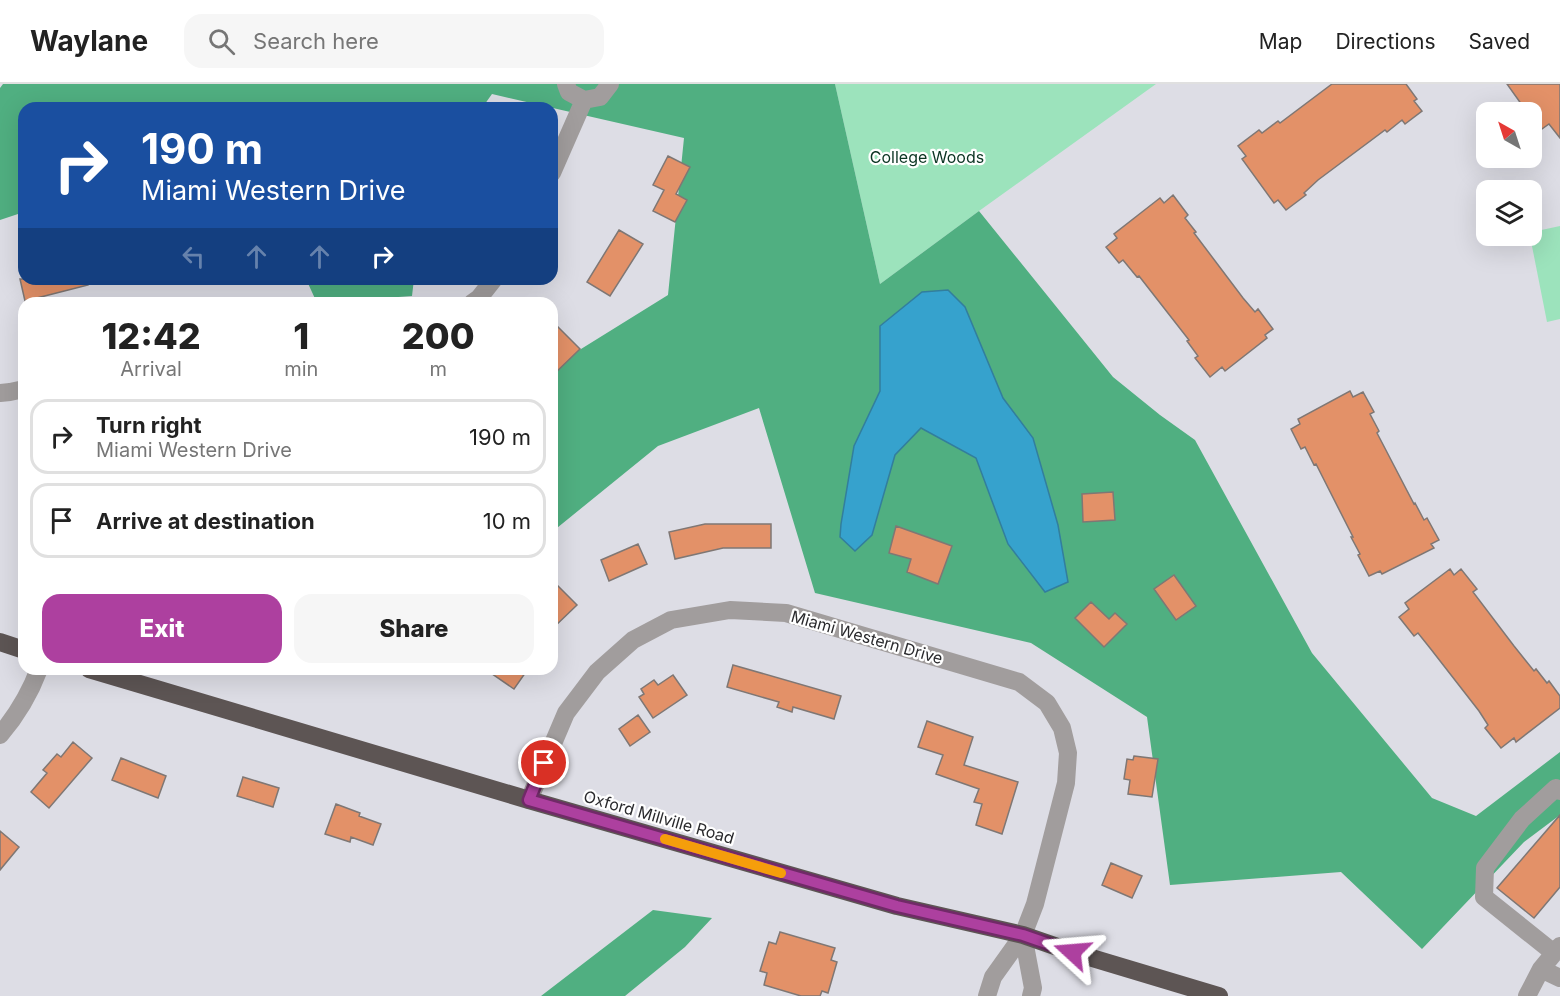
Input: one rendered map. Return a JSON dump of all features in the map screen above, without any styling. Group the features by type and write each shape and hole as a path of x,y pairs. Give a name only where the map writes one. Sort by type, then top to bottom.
{"highway":[{"path":"0,642 18,648"},
{"name":"Oxford Millville Road","path":"109,675 529,800 897,906 1023,935 1219,996"}],"street":[{"path":"566,84 569,92 584,100 600,97 610,84"},
{"path":"558,159 584,100"},
{"path":"480,297 489,285"},
{"path":"0,393 18,390"},
{"name":"Miami Western Drive","path":"529,800 566,713 597,672 633,640 671,621 730,610 786,613 1019,682 1047,703 1062,728 1068,753 1066,783 1035,904 1023,935 993,977 987,996"},
{"path":"0,735 13,720 31,690 37,675"},
{"path":"1527,996 1541,969 1557,950 1484,897 1485,868 1522,819 1559,788"},
{"path":"1023,935 1033,987 1031,996"},
{"path":"1541,969 1560,978"}],"green space":[{"path":"3,84 835,84 880,284 979,211 1113,377 1195,440 1312,653 1432,798 1476,816 1560,752 1560,815 1524,842 1422,949 1341,872 1170,885 1147,717 1031,643 815,593 759,408 658,446 558,527 558,363 668,295 684,138 558,109 558,102 527,102 492,94 486,102 18,102 18,214 0,220 0,88"},
{"name":"College Woods","path":"835,84 1156,84 880,284"},
{"path":"1560,226 1560,319 1547,322 1532,246 1542,246 1542,230"},
{"path":"309,285 413,285 412,296 314,297"},
{"path":"653,910 712,918 685,947 625,996 541,996"}],"water":[{"path":"948,290 965,307 1003,398 1033,438 1058,525 1068,582 1045,592 1008,544 976,458 921,428 895,455 872,535 855,551 840,537 854,446 880,391 880,326 922,292"}],"building":[{"path":"1332,84 1406,84 1417,99 1414,101 1422,111 1405,124 1402,120 1387,132 1385,130 1318,180 1304,193 1306,195 1286,210 1278,200 1274,203 1242,159 1246,156 1238,146 1259,130 1262,133 1278,121 1280,123"},
{"path":"1507,84 1560,84 1560,138 1549,124 1542,129 1542,102 1520,102"},
{"path":"668,156 690,167 676,194 687,200 675,222 653,211 664,190 653,185"},
{"path":"1173,195 1188,215 1185,218 1196,232 1194,233 1243,298 1255,312 1258,309 1273,329 1265,335 1267,338 1225,371 1222,367 1210,377 1195,358 1198,356 1187,341 1189,340 1139,276 1137,277 1123,260 1119,263 1106,247 1117,238 1114,234 1160,198 1164,203"},
{"path":"619,230 643,244 610,296 587,282"},
{"path":"21,285 88,285 41,297 24,297"},
{"path":"558,327 580,349 558,370"},
{"path":"1350,391 1353,397 1363,392 1374,412 1370,414 1379,431 1377,433 1414,504 1424,520 1427,518 1439,540 1431,544 1434,548 1382,574 1380,571 1369,576 1358,555 1360,554 1351,537 1353,537 1316,464 1314,465 1305,447 1301,449 1291,429 1300,424 1298,419"},
{"path":"1113,492 1115,520 1083,522 1082,494"},
{"path":"705,524 771,524 771,548 723,548 675,559 669,532"},
{"path":"896,526 952,546 938,584 907,572 911,559 889,553"},
{"path":"638,544 647,564 609,581 601,560"},
{"path":"1450,569 1454,575 1461,569 1477,589 1473,592 1514,646 1534,671 1536,669 1547,683 1549,681 1560,696 1560,708 1516,742 1514,738 1501,748 1485,728 1488,725 1479,711 1430,648 1418,633 1414,636 1399,617 1409,609 1405,603"},
{"path":"1174,575 1196,606 1176,620 1154,589"},
{"path":"558,586 577,605 558,623"},
{"path":"1091,602 1109,619 1115,613 1127,624 1104,647 1075,618"},
{"path":"733,665 841,696 834,719 793,707 792,712 777,707 779,702 727,687"},
{"path":"494,675 524,675 514,689"},
{"path":"673,675 687,695 653,718 639,697 644,694 641,689 654,680 658,685"},
{"path":"638,715 650,732 630,746 619,729"},
{"path":"927,721 973,737 964,765 1018,782 1002,834 976,825 982,804 974,802 979,789 936,774 943,755 918,747"},
{"path":"73,742 92,758 49,808 31,792 47,773 43,770 57,754 61,757"},
{"path":"1134,756 1158,759 1152,797 1128,794 1130,780 1124,779 1127,759 1133,760"},
{"path":"121,758 166,776 158,798 112,780"},
{"path":"243,777 279,788 273,807 237,796"},
{"path":"336,804 381,824 373,845 351,837 350,842 325,834"},
{"path":"1560,815 1560,887 1534,918 1497,888"},
{"path":"0,831 19,847 0,870"},
{"path":"1111,863 1142,876 1132,898 1102,885"},
{"path":"780,932 835,948 831,960 837,962 828,993 822,991 820,996 801,996 764,985 767,973 760,971 769,942 776,944"}],"slow traffic":[{"path":"665,839 781,873"}],"route":[{"path":"544,763 529,800 897,906 1023,935 1072,952"}]}
